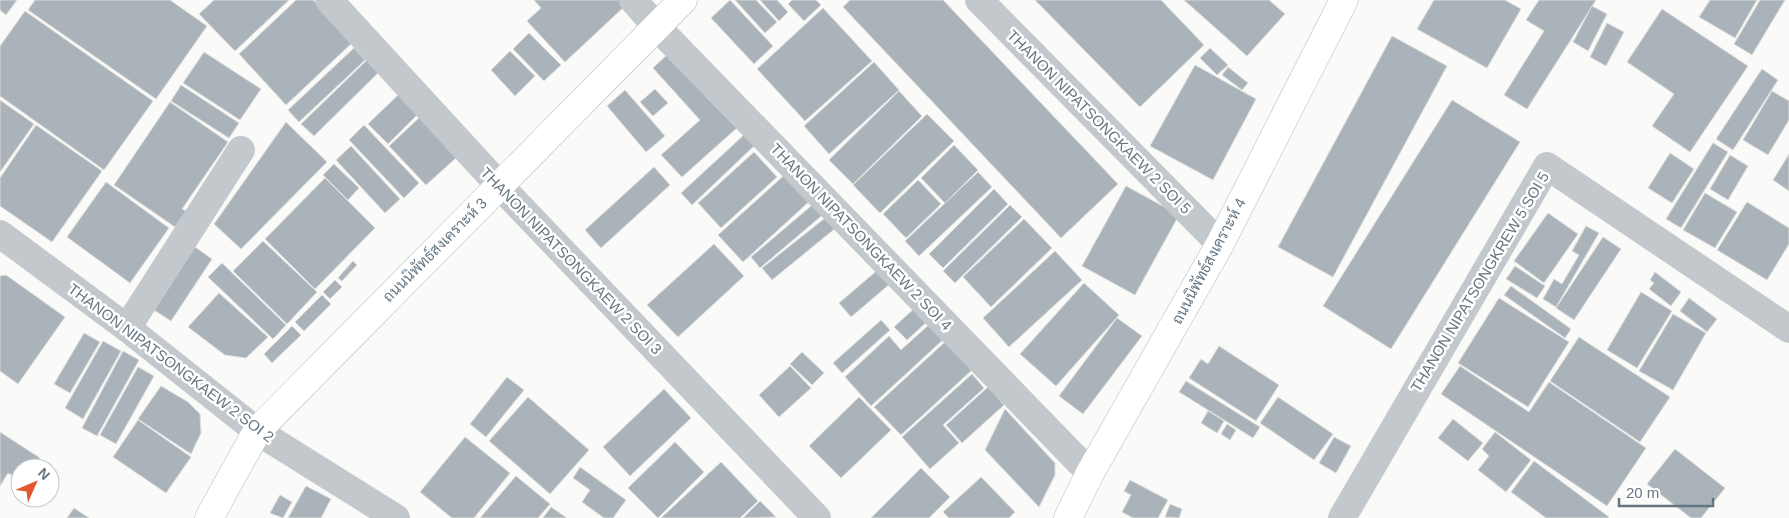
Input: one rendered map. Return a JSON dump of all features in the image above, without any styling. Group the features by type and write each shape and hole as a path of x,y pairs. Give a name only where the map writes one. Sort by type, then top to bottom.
{"street":[{"name":"THANON NIPATSONGKAEW 2 SOI 3","path":"329,0 499,185 817,518"},
{"name":"THANON NIPATSONGKAEW 2 SOI 4","path":"633,0 656,26 1090,473"},
{"name":"ถนนนิพัทธ์สงเคราะห์ 3","path":"209,518 257,431 683,0"},
{"name":"THANON NIPATSONGKAEW 2 SOI 5","path":"979,0 1220,244"},
{"name":"ถนนนิพัทธ์สงเคราะห์ 4","path":"1068,518 1090,473 1220,244 1344,0"},
{"path":"127,328 241,150"},
{"name":"THANON NIPATSONGKREW 5 SOI 5","path":"1342,518 1547,166 1789,329"},
{"name":"THANON NIPATSONGKAEW 2 SOI 2","path":"0,234 127,328 257,431 396,518"}],"building":[{"path":"0,0 17,0 6,15 0,10"},
{"path":"35,0 170,0 207,26 156,99 28,10"},
{"path":"214,0 289,0 235,51 199,14"},
{"path":"296,0 313,0 353,42 286,105 239,54"},
{"path":"534,0 621,0 626,5 565,62 527,21 541,8"},
{"path":"730,0 773,46 754,64 711,18"},
{"path":"735,0 756,0 777,22 765,33"},
{"path":"760,0 777,0 788,12 779,21"},
{"path":"792,0 816,0 821,5 804,21 788,4"},
{"path":"850,0 943,0 1118,184 1061,238 843,7"},
{"path":"1035,0 1161,0 1204,45 1140,107"},
{"path":"1184,0 1269,0 1285,14 1247,56"},
{"path":"1434,0 1505,0 1521,9 1487,68 1417,29"},
{"path":"1539,0 1596,0 1527,109 1504,95 1544,31 1526,20"},
{"path":"1710,0 1757,0 1735,38 1699,17"},
{"path":"1760,0 1785,0 1752,55 1734,44"},
{"path":"1592,6 1607,14 1588,51 1573,42"},
{"path":"823,8 872,61 805,121 757,69"},
{"path":"1662,9 1748,66 1690,152 1652,126 1674,94 1627,62"},
{"path":"25,11 153,101 104,170 0,96 0,46"},
{"path":"1607,23 1624,32 1606,66 1590,57"},
{"path":"529,33 561,65 544,81 513,49"},
{"path":"1392,36 1447,66 1333,277 1278,247"},
{"path":"354,48 365,60 299,122 288,110"},
{"path":"1210,48 1228,65 1217,75 1200,58"},
{"path":"510,51 535,76 515,96 491,70"},
{"path":"671,51 739,126 682,177 661,155 700,120 653,68"},
{"path":"204,52 261,89 240,120 183,83"},
{"path":"368,59 380,71 314,136 301,124"},
{"path":"874,62 899,90 829,154 804,126"},
{"path":"1195,65 1256,99 1213,180 1150,146"},
{"path":"1228,67 1248,83 1242,90 1222,75"},
{"path":"1762,69 1778,80 1733,150 1716,139"},
{"path":"181,85 239,123 229,138 171,101"},
{"path":"655,89 668,103 653,116 640,102"},
{"path":"625,90 665,136 646,152 607,106"},
{"path":"899,91 922,116 853,184 829,160"},
{"path":"1772,91 1789,101 1789,120 1768,155 1743,140"},
{"path":"400,93 419,113 388,144 368,124"},
{"path":"0,100 34,124 0,172"},
{"path":"1452,100 1520,142 1391,349 1323,306"},
{"path":"170,102 228,142 182,209 186,211 175,227 114,185"},
{"path":"927,114 954,141 880,213 853,185"},
{"path":"420,117 457,157 426,185 389,146"},
{"path":"286,122 327,162 241,249 214,224"},
{"path":"36,125 102,171 52,242 0,206 0,178"},
{"path":"364,125 419,183 404,198 349,140"},
{"path":"746,133 756,144 692,205 681,193"},
{"path":"1713,143 1728,152 1681,228 1666,219"},
{"path":"954,145 978,170 945,203 921,178"},
{"path":"351,146 400,199 385,213 336,160"},
{"path":"754,152 777,177 721,228 698,203"},
{"path":"1670,153 1694,169 1672,203 1648,188"},
{"path":"1789,154 1789,191 1773,180"},
{"path":"1730,155 1748,166 1728,200 1710,189"},
{"path":"334,164 359,188 348,200 323,175"},
{"path":"654,167 670,185 601,248 585,230"},
{"path":"789,171 813,198 743,262 718,235"},
{"path":"978,172 992,187 919,256 905,241"},
{"path":"325,178 375,228 315,289 265,239"},
{"path":"918,180 941,204 906,238 883,214"},
{"path":"106,182 169,228 130,283 67,237"},
{"path":"1126,186 1179,215 1135,295 1082,266"},
{"path":"994,189 1008,204 943,268 929,254"},
{"path":"1705,193 1737,212 1715,248 1683,230"},
{"path":"817,201 826,212 760,268 751,257"},
{"path":"1747,202 1789,228 1789,244 1767,280 1717,250"},
{"path":"1010,205 1022,217 955,283 943,271"},
{"path":"1548,213 1578,234 1544,283 1514,261"},
{"path":"829,215 838,226 772,280 762,268"},
{"path":"1024,219 1052,248 991,307 963,277"},
{"path":"1586,226 1599,233 1556,307 1543,299 1554,279 1562,284 1579,255 1572,251"},
{"path":"1603,237 1621,249 1574,320 1556,308"},
{"path":"263,241 317,292 287,324 233,271"},
{"path":"714,244 744,276 678,337 647,305"},
{"path":"195,247 212,259 171,321 154,310"},
{"path":"1055,251 1082,280 1009,347 983,318"},
{"path":"353,261 357,265 342,281 338,278"},
{"path":"222,263 286,325 273,339 208,277"},
{"path":"1515,266 1545,286 1537,298 1506,279"},
{"path":"880,268 892,282 851,317 839,303"},
{"path":"1655,272 1681,292 1671,306 1649,289 1654,283 1650,280"},
{"path":"6,275 65,317 18,384 0,371 0,276"},
{"path":"335,280 342,287 330,299 323,292"},
{"path":"1084,283 1119,315 1056,386 1020,354"},
{"path":"1511,286 1571,329 1565,338 1504,295"},
{"path":"1641,292 1672,311 1637,368 1607,350"},
{"path":"219,293 268,337 246,358 225,355 188,327"},
{"path":"322,295 331,304 304,331 295,322"},
{"path":"1499,298 1569,342 1528,407 1458,363"},
{"path":"1689,298 1717,319 1707,332 1680,311"},
{"path":"917,306 929,320 907,340 894,327"},
{"path":"1673,314 1706,333 1673,390 1639,371"},
{"path":"1117,318 1142,336 1083,414 1059,396"},
{"path":"881,320 890,330 842,373 833,363"},
{"path":"932,322 946,337 871,406 845,377 889,336 901,350"},
{"path":"292,326 301,335 272,363 264,354"},
{"path":"84,333 100,342 70,393 54,384"},
{"path":"1579,337 1670,397 1640,442 1550,381"},
{"path":"103,341 121,351 83,419 65,408"},
{"path":"946,341 972,370 901,435 874,407"},
{"path":"1219,346 1279,385 1256,421 1189,378 1201,359 1208,364"},
{"path":"123,351 139,360 97,436 82,428"},
{"path":"802,352 824,373 812,385 790,364"},
{"path":"790,366 811,388 779,417 759,395"},
{"path":"1460,366 1529,412 1549,382 1646,448 1607,506 1441,394"},
{"path":"138,367 154,376 116,444 100,435"},
{"path":"972,374 984,388 943,425 959,443 930,469 902,437"},
{"path":"507,377 524,390 486,437 470,424"},
{"path":"1186,381 1260,427 1253,438 1179,392"},
{"path":"161,386 188,402 200,414 201,433 191,454 138,419"},
{"path":"988,387 1004,405 962,443 946,425"},
{"path":"664,389 691,418 630,476 603,447"},
{"path":"528,397 589,450 550,494 489,441"},
{"path":"859,397 891,430 841,478 809,446"},
{"path":"1278,397 1333,434 1314,460 1260,423"},
{"path":"1005,409 1055,463 1055,475 1039,507 985,450"},
{"path":"1208,411 1224,421 1217,433 1201,423"},
{"path":"1453,419 1483,443 1468,461 1438,438"},
{"path":"138,420 191,457 166,493 113,457"},
{"path":"1227,424 1236,430 1230,440 1221,434"},
{"path":"0,432 40,458 10,458 10,474 8,473 0,486"},
{"path":"1495,432 1531,460 1506,492 1478,470 1489,456 1482,449"},
{"path":"465,437 510,473 474,518 452,518 420,492"},
{"path":"1334,437 1351,446 1336,473 1319,463"},
{"path":"675,442 704,472 658,518 628,488"},
{"path":"1675,449 1725,488 1701,518 1691,518 1647,484"},
{"path":"1534,461 1609,517 1546,518 1511,492"},
{"path":"721,462 758,501 740,518 661,518"},
{"path":"580,467 626,500 613,518 604,518 582,502 590,490 573,478"},
{"path":"921,468 950,497 929,518 871,518"},
{"path":"516,476 550,504 538,518 480,518"},
{"path":"981,477 1015,512 1009,518 949,518 943,512"},
{"path":"1130,480 1168,500 1158,518 1133,518 1122,512 1131,495 1124,491"},
{"path":"306,486 331,499 321,518 288,518"},
{"path":"280,495 292,502 283,518 270,513"},
{"path":"760,501 776,517 743,518"},
{"path":"1170,504 1182,509 1179,518 1165,517"},
{"path":"551,507 567,518 543,518"},
{"path":"74,508 89,518 67,518"}]}
